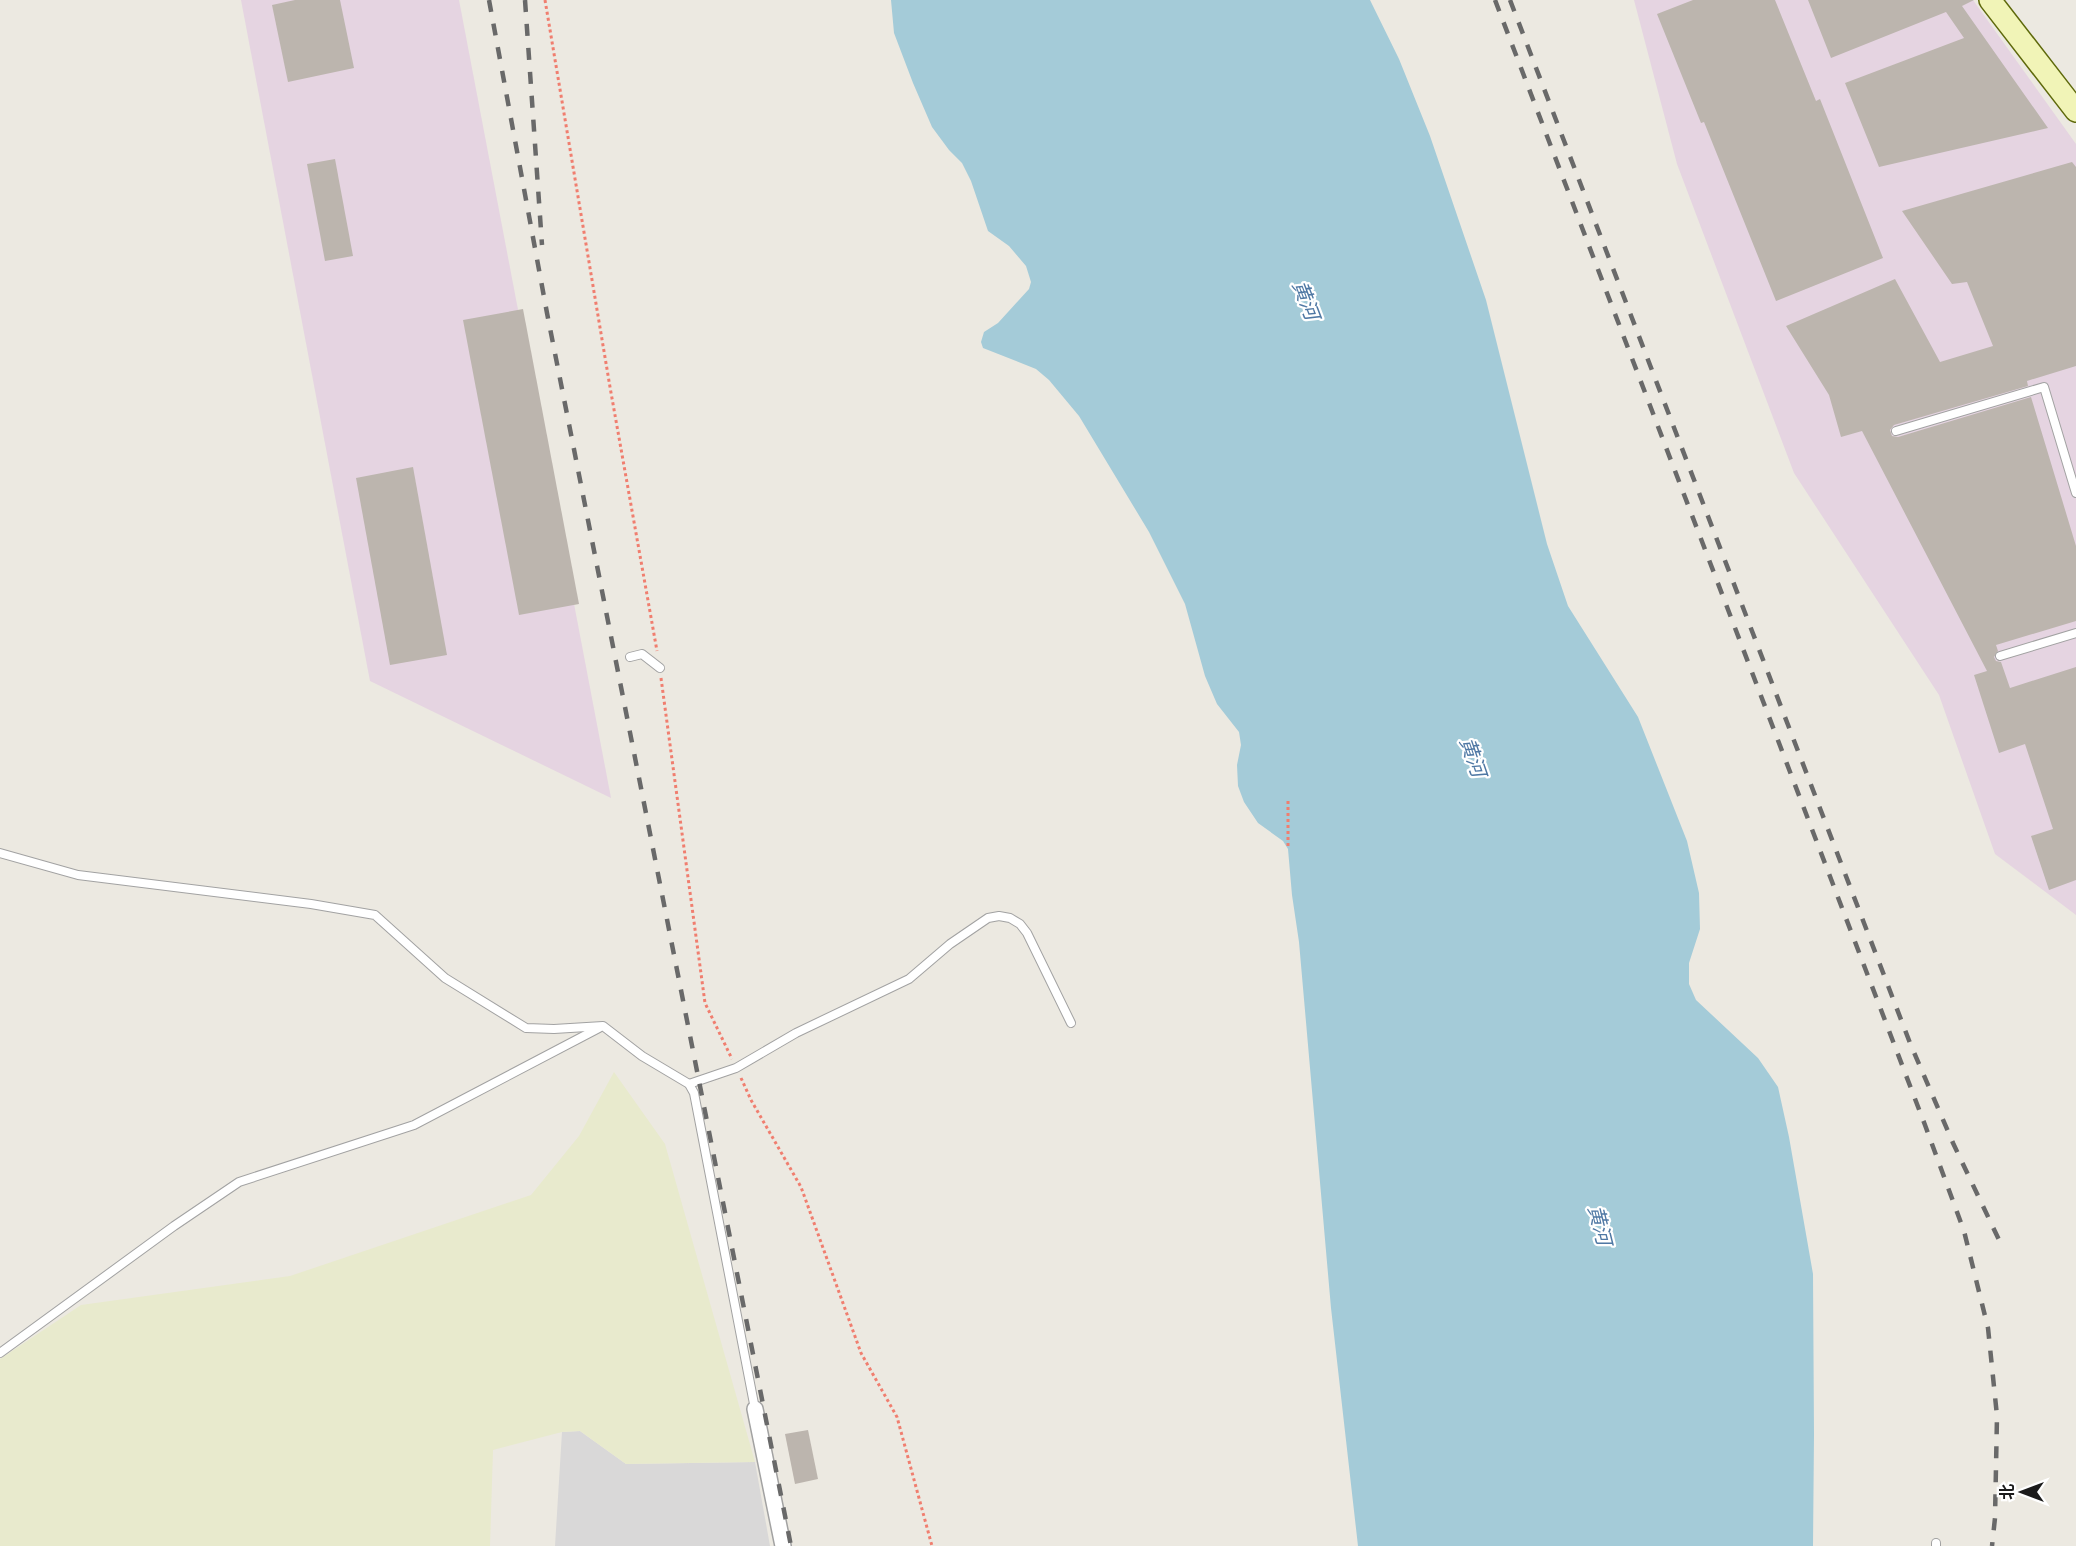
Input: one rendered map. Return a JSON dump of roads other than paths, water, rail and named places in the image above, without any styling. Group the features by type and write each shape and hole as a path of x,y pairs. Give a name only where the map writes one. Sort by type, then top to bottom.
{"main road":[{"path":"1990,0 2076,111"}],"street":[{"path":"755,1409 783,1546"}],"lane":[{"path":"1896,431 2044,387 2076,493"},
{"path":"2000,656 2076,633"},
{"path":"630,657 642,654 660,668"},
{"path":"0,853 78,875 264,898 375,915 445,978 526,1028 603,1026 642,1056 689,1084 694,1093 755,1409"},
{"path":"689,1084 736,1068 796,1033 909,979 960,937 988,918 999,916 1010,918 1028,933 1071,1023"},
{"path":"0,1353 174,1226 239,1182 414,1125 603,1026"}],"water":[{"name":"黄河","path":"891,0 1370,0 1399,59 1430,136 1486,300 1547,544 1568,606 1638,717 1687,841 1699,893 1700,929 1689,963 1689,984 1696,1000 1758,1058 1778,1087 1813,1274 1813,1546 1358,1546 1331,1308 1299,942 1288,849 1283,841 1258,823 1244,802 1238,786 1237,765 1241,745 1239,732 1217,704 1205,676 1185,604 1149,532 1079,416 1049,380 1036,369 983,348 981,342 984,332 998,323 1029,289 1031,282 1026,266 1009,246 988,231 971,181 962,163 932,127 894,33"}],"railway":[{"path":"489,0 547,313 791,1546"},
{"path":"525,0 542,245"},
{"path":"1495,0 1964,1231 1988,1328 1997,1416 1995,1518 1992,1546"},
{"path":"1510,0 1910,1043 1953,1143 2000,1242"}]}
